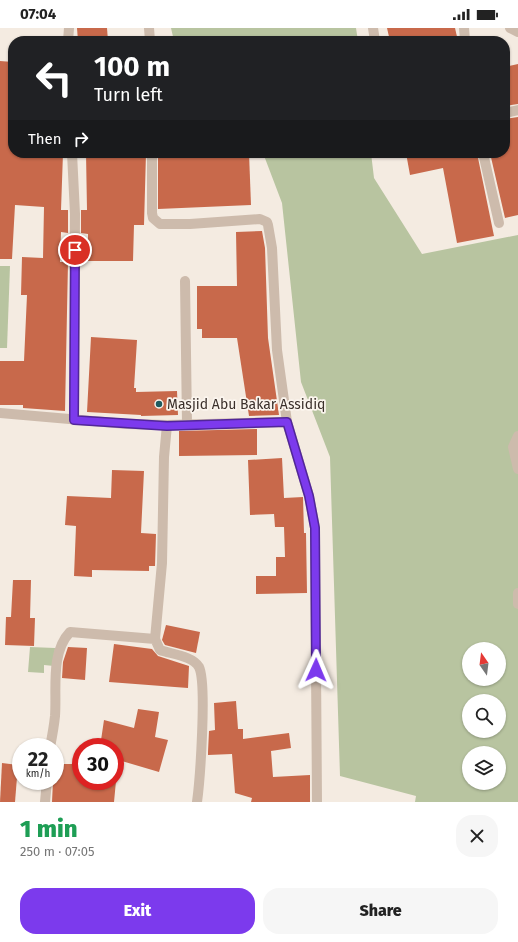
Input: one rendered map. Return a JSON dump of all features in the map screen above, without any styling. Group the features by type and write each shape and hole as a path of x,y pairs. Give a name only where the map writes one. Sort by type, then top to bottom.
{"street":[{"path":"510,28 518,32"},
{"path":"72,158 75,235 74,420"},
{"path":"152,158 152,213 156,222 160,224 190,224 260,219 267,222 268,225 272,248 278,350 287,422 309,496 315,528 317,802"},
{"path":"484,158 499,223"},
{"path":"185,281 186,424"},
{"path":"0,414 167,426 186,424 287,422"},
{"path":"167,426 164,458 162,563 155,639 160,650 192,660 199,666 202,695 200,781 197,802"},
{"path":"518,436 513,446 518,469"},
{"path":"518,593 518,604"},
{"path":"52,738 55,717 58,653 63,639 70,632 155,639"},
{"path":"46,802 47,790"}],"green space":[{"path":"171,28 356,28 357,36 173,36"},
{"path":"265,158 372,158 374,178 422,254 518,235 518,802 415,802 416,796 340,776 330,457 301,382 282,203"},
{"path":"0,266 10,266 7,348 0,348"},
{"path":"30,647 55,648 54,666 44,665 44,673 28,672"}],"building":[{"path":"77,28 107,28 108,36 78,36"},
{"path":"387,28 455,28 457,36 389,36"},
{"path":"0,61 8,62 8,158 63,158 61,210 68,210 68,233 61,232 60,262 68,262 65,411 23,408 23,405 0,405 0,361 24,361 27,295 21,295 22,257 43,258 44,207 15,205 12,259 0,259"},
{"path":"518,64 518,104 510,105 510,66"},
{"path":"518,117 518,215 505,218 491,158 510,158 510,118"},
{"path":"86,158 146,158 144,225 134,225 133,261 88,261 88,234 81,233 81,210 87,210"},
{"path":"158,158 249,158 251,205 158,209"},
{"path":"407,158 478,158 494,236 457,243 443,168 410,175"},
{"path":"262,231 265,248 268,338 279,415 249,416 237,338 202,338 202,329 197,329 197,286 237,286 236,232"},
{"path":"91,337 137,340 134,388 136,388 136,392 177,391 178,415 141,416 87,412"},
{"path":"257,429 257,455 179,456 179,431"},
{"path":"282,458 284,498 303,497 304,533 306,533 307,593 256,594 256,576 276,576 276,557 285,557 284,527 275,527 274,514 250,515 248,460"},
{"path":"112,470 144,471 141,533 156,534 155,566 149,566 149,571 92,570 92,577 74,576 76,526 65,525 67,496 111,498"},
{"path":"13,580 31,580 30,618 35,618 34,646 5,645 6,617 11,617"},
{"path":"166,625 200,632 196,653 165,645 162,640"},
{"path":"114,644 152,649 158,656 189,666 188,688 109,682"},
{"path":"68,647 87,648 85,680 62,678 63,662"},
{"path":"236,701 238,729 243,729 243,739 289,733 291,748 271,751 273,777 310,775 310,802 251,802 252,798 235,793 232,754 208,755 208,752 209,731 215,730 214,703"},
{"path":"138,709 159,712 155,737 168,740 159,772 124,762 124,738 101,738 104,720 134,728"},
{"path":"2,763 12,764 12,790 16,790 15,802 0,802"},
{"path":"64,764 72,764 72,790 115,790 114,802 52,802 53,790 64,790"}],"place":[{"name":"Masjid Abu Bakar Assidiq","path":"159,404"}],"route":[{"path":"75,250 73,294 74,420 167,426 186,424 249,424 287,422 309,496 315,528 317,627 316,670"}]}
